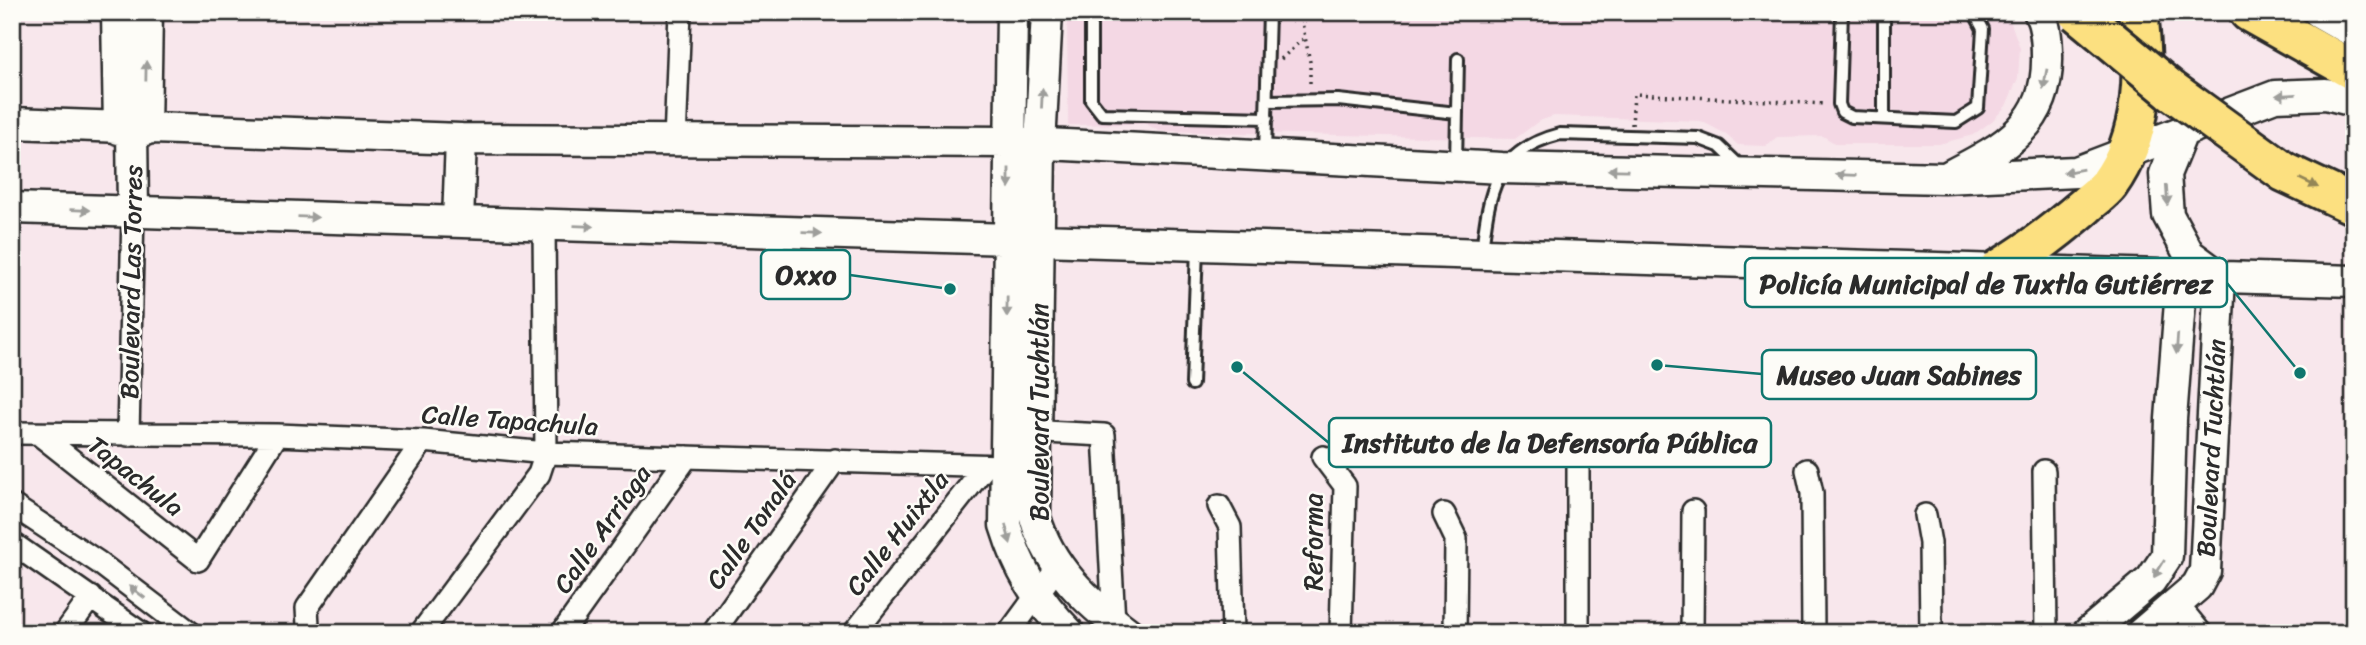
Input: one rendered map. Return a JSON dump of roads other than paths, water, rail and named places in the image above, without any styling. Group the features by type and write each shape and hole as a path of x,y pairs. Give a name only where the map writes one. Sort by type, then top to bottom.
{"highway":[{"path":"2077,12 2172,90 2284,172 2354,205"},
{"path":"1998,270 2033,249 2108,186 2126,153 2138,117 2144,60 2138,12"},
{"path":"2249,12 2354,71"}],"street":[{"name":"Boulevard Las Torres","path":"117,12 132,129 128,435"},
{"name":"Boulevard Las Torres","path":"132,129 147,12"},
{"path":"675,142 680,12"},
{"path":"1009,239 1013,12"},
{"path":"1040,240 1040,145 1046,12"},
{"path":"1944,178 2002,148 2027,124 2041,99 2047,70 2046,41 2039,12"},
{"path":"2319,12 2354,32"},
{"path":"12,123 461,139 1009,142 1502,168 1944,178 2076,172 2275,96 2326,94 2354,101"},
{"path":"2183,130 2165,174 2168,215 2189,254 2220,277"},
{"path":"458,222 461,139"},
{"path":"12,208 2220,277 2352,284"},
{"path":"421,633 539,474 546,453 544,225"},
{"name":"Boulevard Tuchtlán","path":"1009,239 1005,430 994,467 1005,525 1017,565 1037,597 1069,633"},
{"name":"Boulevard Tuchtlán","path":"1040,240 1035,517 1042,543 1058,566 1078,591 1121,628"},
{"name":"Boulevard Tuchtlán","path":"2088,633 2151,580 2167,556 2171,419 2182,276"},
{"name":"Boulevard Tuchtlán","path":"2141,633 2197,586 2205,571 2220,277"},
{"path":"2171,419 2213,421"},
{"path":"1005,430 1104,435 1121,628"},
{"name":"Calle Tapachula","path":"12,433 277,435 423,441 546,453 994,467"},
{"name":"Tapachula","path":"40,435 198,560 277,435"},
{"path":"309,625 307,608 423,441"},
{"name":"Calle Arriaga","path":"562,633 687,457"},
{"name":"Reforma","path":"1323,457 1345,486 1341,633"},
{"name":"Calle Tonalá","path":"713,633 835,460"},
{"path":"1578,466 1578,633"},
{"name":"Calle Huixtla","path":"854,633 994,467"},
{"path":"1807,470 1812,493 1812,633"},
{"path":"2043,471 2046,633"},
{"path":"12,505 98,562 191,633"},
{"path":"1219,506 1230,527 1233,633"},
{"path":"1692,633 1693,511"},
{"path":"1444,514 1456,539 1455,633"},
{"path":"1924,515 1930,543 1931,633"},
{"path":"12,543 141,633"},
{"path":"1009,633 1058,566"},
{"path":"65,633 91,597"},
{"path":"2177,604 2201,633"}],"lane":[{"path":"1091,12 1091,100 1102,114 1267,118"},
{"path":"1265,155 1269,12"},
{"path":"1842,12 1839,104 1842,112 1852,117 1956,121 1969,116 1978,108 1983,29 1974,12"},
{"path":"1884,12 1884,118"},
{"path":"1456,164 1458,60"},
{"path":"1267,101 1311,99 1457,113"},
{"path":"1482,254 1490,193 1502,168 1541,139 1560,134 1698,138 1719,146 1746,172"},
{"path":"1192,384 1197,245"}],"place":[{"name":"Oxxo","path":"950,289"},
{"name":"Museo Juan Sabines","path":"1657,365"},
{"name":"Instituto de la Defensoría Pública","path":"1237,367"},
{"name":"Policía Municipal de Tuxtla Gutiérrez","path":"2300,373"}]}
